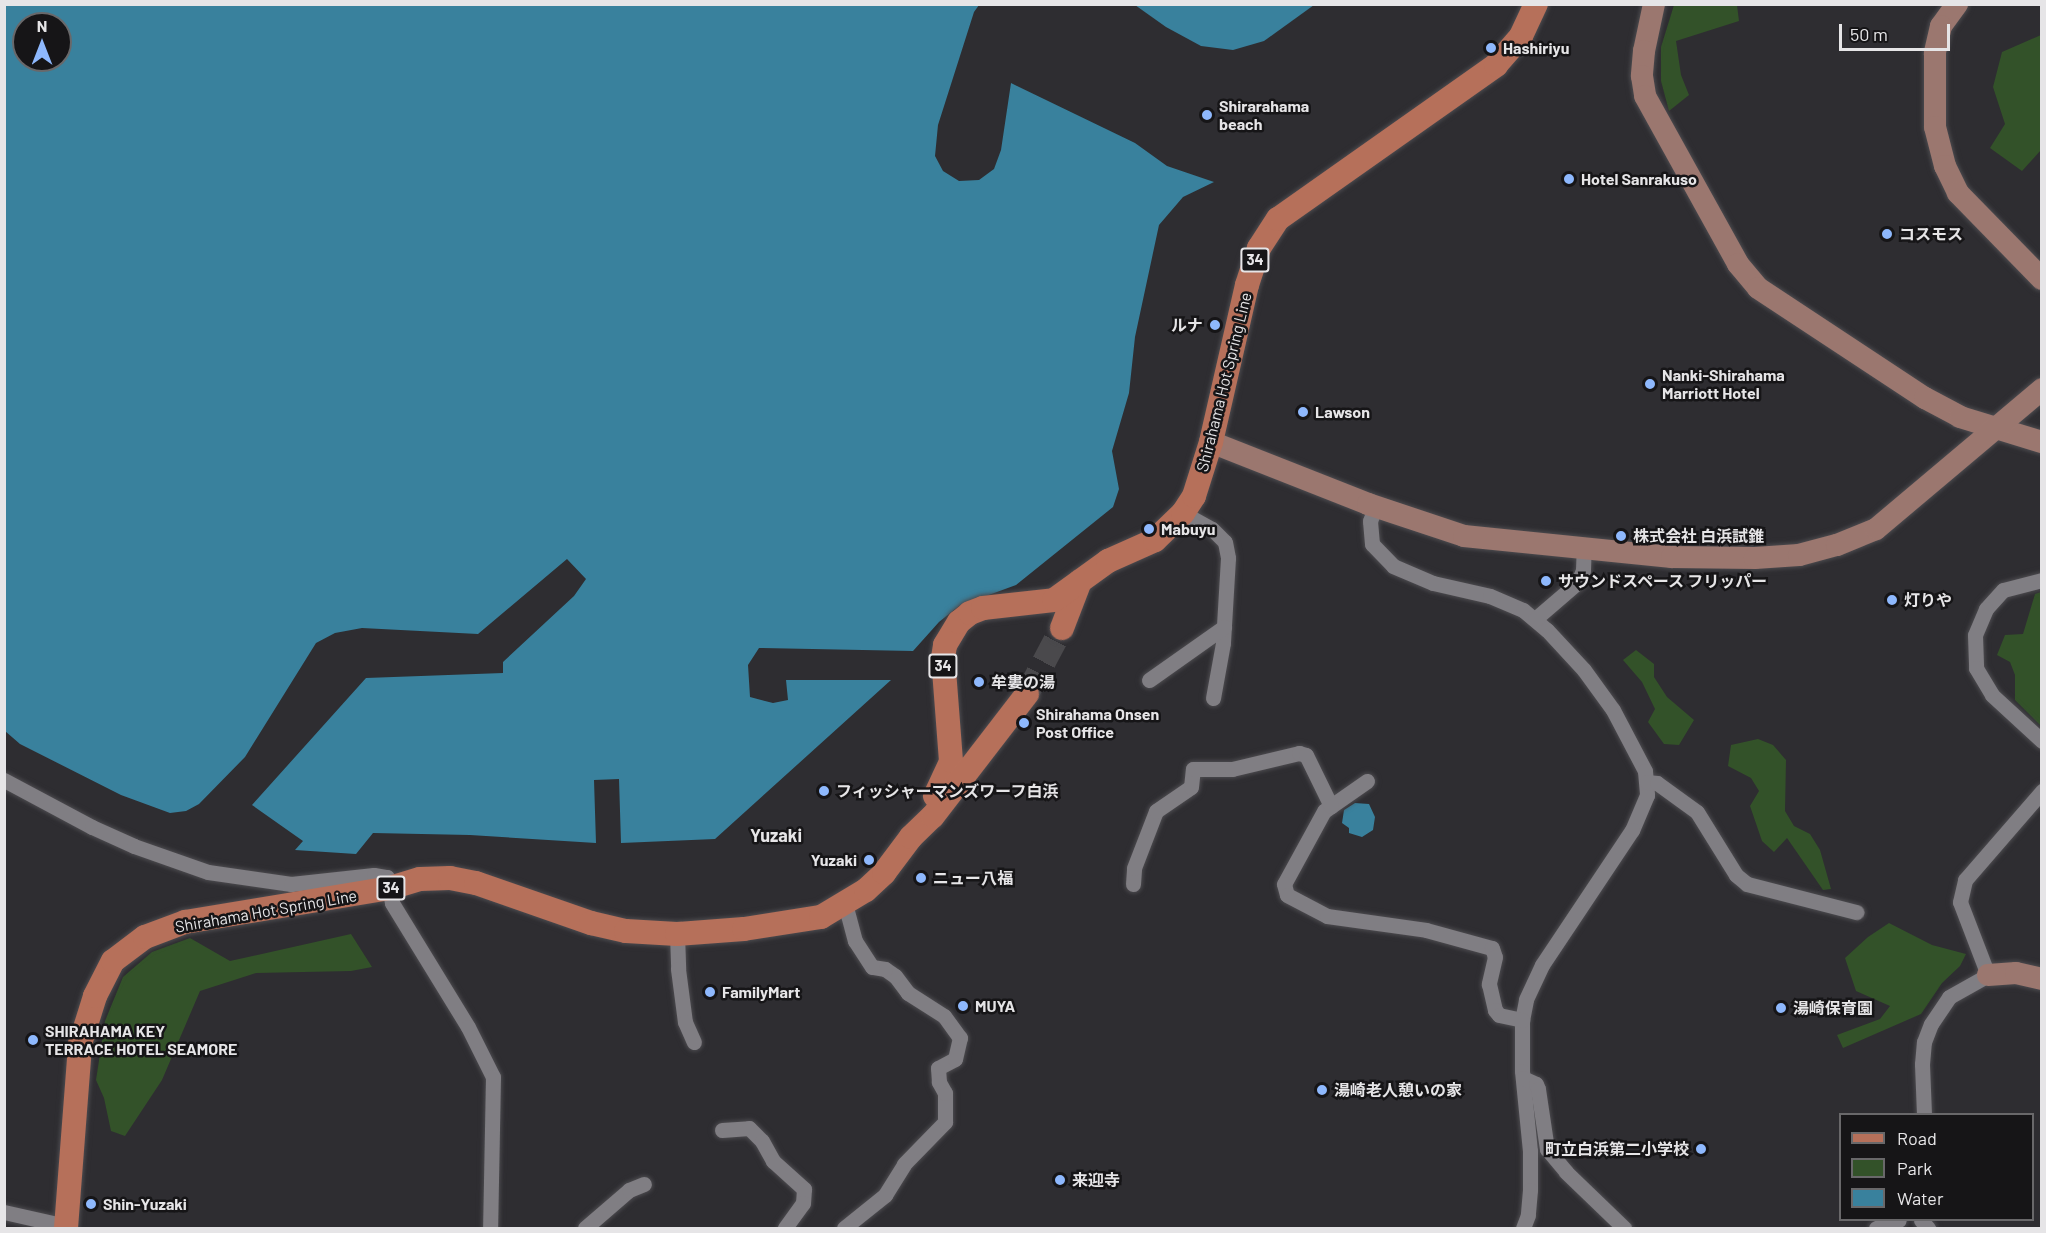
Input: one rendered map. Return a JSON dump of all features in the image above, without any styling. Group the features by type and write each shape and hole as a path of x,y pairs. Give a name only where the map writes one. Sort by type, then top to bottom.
{"main road":[{"name":"Shirahama Hot Spring Line","path":"66,1227 80,1044 94,996 113,961 145,937 185,922 390,888 420,879 450,878 476,883 591,923 626,931 677,934 808,921 821,917 866,890 884,873 911,837 941,787 951,761 943,658 951,634 970,613 999,605 1054,600 1108,561 1155,540 1183,513 1194,496 1212,442 1247,285 1259,248 1278,219 1496,65 1521,36 1536,4"},
{"path":"1062,627 1081,579"},
{"name":"Shirahama Hot Spring Line","path":"911,837 933,816 1027,694"}],"street":[{"path":"1654,4 1644,51 1642,75 1645,96 1738,264 1758,288 1925,398 1960,417 2042,442"},
{"path":"1958,4 1941,26 1935,53 1935,127 1945,166 1958,192 2042,279"},
{"path":"1212,442 1376,506 1464,536 1672,557 1755,558 1798,555 1837,545 1876,529 2042,388"},
{"path":"1376,506 1370,521 1372,544 1393,566 1433,583 1490,596 1523,610 1535,619 1584,670 1613,710 1637,753 1647,782 1647,795 1632,830 1542,965 1531,986 1522,1020 1530,1190 1528,1215 1522,1228"},
{"path":"1183,513 1212,529 1225,542 1227,558 1224,627 1213,698"},
{"path":"1535,619 1578,582 1583,570 1584,547"},
{"path":"2042,580 2003,590 1986,609 1975,635 1976,668 1992,695 2042,741"},
{"path":"1149,680 1224,627"},
{"path":"1133,884 1134,868 1156,811 1191,787 1193,769 1232,769 1299,753 1306,755 1331,806"},
{"path":"4,780 92,827 134,846 208,872 291,884 374,875 387,877 392,903 468,1027 493,1077 490,1228"},
{"path":"1367,781 1324,811 1284,884 1287,895 1327,916 1426,930 1492,948 1495,957 1490,984 1495,1010 1499,1015 1522,1020"},
{"path":"1647,782 1664,787 1697,812 1736,875 1747,884 1856,912"},
{"path":"1988,975 1960,902 1965,880 2042,791"},
{"path":"844,904 855,941 872,967 885,969 895,976 908,993 944,1016 960,1038 955,1059 938,1068 939,1082 945,1094 945,1122 904,1164 885,1195 844,1228"},
{"path":"677,934 678,969 685,1022 694,1042"},
{"path":"1924,1113 1922,1064 1924,1042 1931,1024 1949,997 1988,975 2016,973 2042,980"},
{"path":"1523,1078 1536,1084 1538,1089 1547,1149 1566,1172 1624,1228"},
{"path":"722,1130 749,1128 762,1141 773,1161 804,1189 803,1203 785,1228"},
{"path":"585,1228 629,1190 644,1184"},
{"path":"4,1212 66,1227"},
{"path":"1876,1228 1896,1221"}],"green space":[{"path":"1674,5 1737,5 1739,21 1676,41 1681,75 1689,95 1669,111 1661,81 1661,47"},
{"path":"2041,35 2041,150 2022,171 1990,148 2005,124 1993,87 2002,52"},
{"path":"2042,592 2041,726 2015,700 2015,675 2010,662 1997,655 2005,635 2023,634 2035,594"},
{"path":"1636,650 1654,664 1654,677 1667,697 1694,720 1679,745 1664,744 1648,722 1655,709 1642,682 1623,660"},
{"path":"1758,739 1773,745 1786,760 1785,811 1794,826 1810,834 1820,850 1831,889 1823,890 1787,838 1774,852 1762,841 1750,806 1759,791 1751,778 1728,766 1731,745"},
{"path":"1889,923 1932,945 1966,954 1960,966 1942,983 1921,1014 1843,1048 1837,1035 1880,1019 1890,1006 1856,991 1845,958 1868,937"},
{"path":"351,934 372,967 351,971 256,973 200,991 162,1080 125,1136 111,1131 104,1098 96,1080 105,1021 123,977 152,952 190,938 230,961"}],"water":[{"path":"4,5 979,5 974,12 938,125 935,156 943,171 959,181 979,180 994,169 1001,150 1011,83 1135,143 1167,166 1214,182 1183,197 1159,225 1135,337 1129,393 1112,451 1119,489 1113,507 1016,585 959,606 939,622 913,651 759,648 748,665 750,697 773,703 788,700 786,680 891,680 715,839 621,843 619,779 594,780 596,843 470,835 373,833 356,854 295,850 303,841 252,805 366,678 503,673 503,662 574,596 586,579 567,559 478,634 362,628 335,633 316,643 245,757 199,804 186,811 170,813 121,795 20,744 5,731"},
{"path":"1135,5 1314,5 1264,41 1233,50 1201,46 1166,27"},
{"path":"1355,803 1369,804 1375,817 1373,830 1362,837 1349,833 1349,828 1342,823 1344,810"}],"tunnel":[{"path":"1027,694 1062,628"}],"place":[{"name":"Hashiriyu","path":"1491,48"},
{"name":"Shirarahama beach","path":"1207,115"},
{"name":"Hotel Sanrakuso","path":"1569,179"},
{"name":"コスモス","path":"1887,234"},
{"name":"ルナ","path":"1215,325"},
{"name":"Nanki-Shirahama Marriott Hotel","path":"1650,384"},
{"name":"Lawson","path":"1303,412"},
{"name":"Mabuyu","path":"1149,529"},
{"name":"株式会社 白浜試錐","path":"1621,536"},
{"name":"サウンドスペース フリッパー","path":"1546,581"},
{"name":"灯りや","path":"1892,600"},
{"name":"牟婁の湯","path":"979,682"},
{"name":"Shirahama Onsen Post Office","path":"1024,723"},
{"name":"フィッシャーマンズワーフ白浜","path":"824,791"},
{"name":"Yuzaki","path":"869,860"},
{"name":"ニュー八福","path":"921,878"},
{"name":"FamilyMart","path":"710,992"},
{"name":"MUYA","path":"963,1006"},
{"name":"湯崎保育園","path":"1781,1008"},
{"name":"SHIRAHAMA KEY TERRACE HOTEL SEAMORE","path":"33,1040"},
{"name":"湯崎老人憩いの家","path":"1322,1090"},
{"name":"町立白浜第二小学校","path":"1701,1149"},
{"name":"来迎寺","path":"1060,1180"},
{"name":"Shin-Yuzaki","path":"91,1204"}],"district":[{"name":"Yuzaki","path":"776,835"}]}
